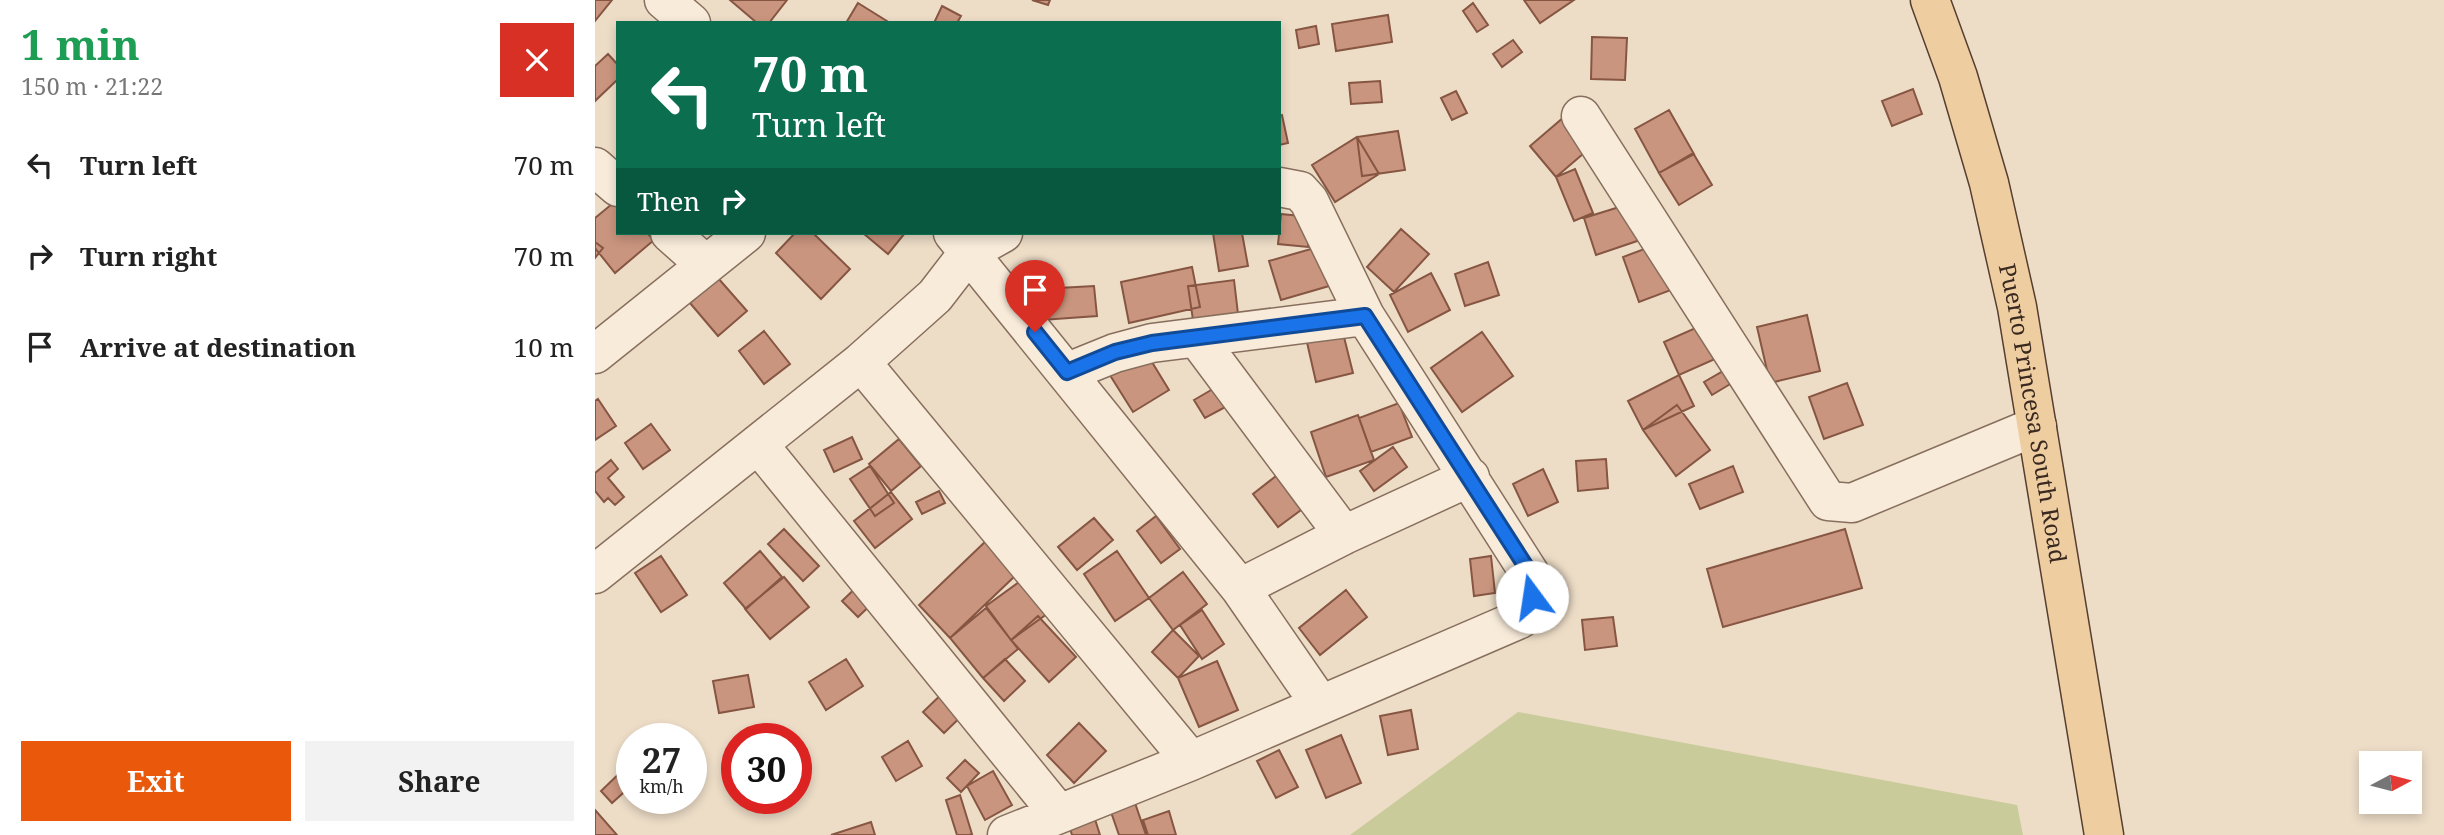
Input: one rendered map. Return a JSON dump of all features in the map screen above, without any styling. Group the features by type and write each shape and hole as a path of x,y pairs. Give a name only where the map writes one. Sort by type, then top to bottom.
{"main road":[{"name":"Puerto Princesa South Road","path":"1930,0 1958,77 1989,183 2017,307 2104,835"}],"street":[{"path":"664,0 689,21"},
{"path":"1581,116 1828,501 1852,503 2037,426"},
{"path":"595,167 616,185"},
{"path":"1007,835 1191,761 1520,619 1528,608 1533,586 1530,573 1365,316 1309,201 1300,191 1281,187"},
{"path":"672,235 706,265"},
{"path":"595,354 744,235"},
{"path":"961,242 994,235"},
{"path":"595,573 861,362 935,296 961,242"},
{"path":"961,242 1240,588 1320,704"},
{"path":"1067,372 1132,347 1365,316"},
{"path":"1197,338 1343,535"},
{"path":"861,362 1191,761"},
{"path":"758,444 1059,814"},
{"path":"1240,588 1343,535 1470,477"}],"green space":[{"path":"1518,712 2017,805 2023,835 1350,835"}],"building":[{"path":"595,0 612,0 595,21"},
{"path":"730,0 787,0 771,21 755,21"},
{"path":"1032,0 1050,0 1048,5"},
{"path":"1524,0 1574,0 1540,23"},
{"path":"858,3 887,21 847,21"},
{"path":"1473,3 1488,25 1477,32 1463,11"},
{"path":"942,6 961,16 958,21 935,21"},
{"path":"1388,15 1392,42 1336,51 1332,24"},
{"path":"1316,26 1319,44 1299,48 1296,30"},
{"path":"1592,37 1627,38 1625,80 1591,79"},
{"path":"1513,40 1522,52 1502,67 1493,54"},
{"path":"608,54 616,63 616,81 595,101 595,66"},
{"path":"1380,81 1382,102 1351,104 1349,83"},
{"path":"1913,89 1922,114 1892,126 1882,101"},
{"path":"1456,91 1467,113 1452,120 1441,98"},
{"path":"1669,110 1694,154 1659,173 1635,129"},
{"path":"1281,115 1288,143 1281,145"},
{"path":"1564,117 1590,148 1556,177 1530,146"},
{"path":"1398,131 1405,170 1362,176 1357,137"},
{"path":"1357,137 1379,174 1335,202 1312,165"},
{"path":"1693,153 1712,185 1679,205 1659,173"},
{"path":"1575,169 1593,213 1574,221 1556,177"},
{"path":"616,201 616,235 649,235 654,240 615,273 595,248 595,218"},
{"path":"1632,203 1643,239 1596,255 1584,218"},
{"path":"1281,214 1311,217 1308,247 1278,244"},
{"path":"1401,229 1429,254 1394,292 1367,267"},
{"path":"793,235 815,235 850,269 821,299 776,253"},
{"path":"865,235 903,235 888,254"},
{"path":"1213,235 1242,235 1248,266 1219,271"},
{"path":"595,242 603,248 595,258"},
{"path":"1325,245 1336,284 1281,300 1269,261"},
{"path":"1655,245 1671,290 1639,302 1623,257"},
{"path":"1488,262 1499,295 1465,306 1455,274"},
{"path":"1192,267 1200,307 1129,323 1121,282"},
{"path":"1431,273 1450,310 1408,332 1390,295"},
{"path":"718,278 747,311 718,336 690,303"},
{"path":"1234,280 1238,314 1193,320 1188,286"},
{"path":"1094,286 1097,316 1042,320 1040,289"},
{"path":"1807,315 1820,371 1770,383 1757,327"},
{"path":"1700,326 1715,359 1679,375 1664,342"},
{"path":"1342,329 1353,373 1316,382 1306,338"},
{"path":"764,331 790,364 764,384 739,351"},
{"path":"1482,332 1513,376 1462,412 1431,368"},
{"path":"1144,349 1169,390 1133,412 1108,372"},
{"path":"1725,370 1732,383 1712,395 1704,382"},
{"path":"1679,375 1694,406 1643,430 1628,401"},
{"path":"1847,383 1863,425 1824,439 1809,397"},
{"path":"1218,386 1229,405 1205,418 1194,400"},
{"path":"598,399 616,426 595,440 595,401"},
{"path":"1399,403 1412,437 1371,452 1359,418"},
{"path":"1677,405 1710,450 1676,476 1643,430"},
{"path":"1358,415 1374,460 1326,477 1311,432"},
{"path":"651,424 670,450 643,469 625,443"},
{"path":"852,437 862,459 834,472 824,450"},
{"path":"899,439 921,466 891,491 869,464"},
{"path":"1393,447 1407,467 1374,491 1360,471"},
{"path":"1606,459 1608,488 1578,491 1576,461"},
{"path":"611,460 618,469 608,478 624,497 615,505 608,498 604,502 595,491 595,473"},
{"path":"870,466 894,503 875,516 850,479"},
{"path":"1733,466 1743,492 1700,509 1689,484"},
{"path":"1543,469 1558,502 1528,516 1513,484"},
{"path":"1276,476 1301,510 1278,527 1253,494"},
{"path":"939,491 945,503 922,514 916,502"},
{"path":"891,492 912,519 875,548 854,521"},
{"path":"1156,516 1180,549 1161,563 1137,531"},
{"path":"1094,518 1113,540 1077,570 1058,547"},
{"path":"784,529 819,566 803,581 768,544"},
{"path":"1845,529 1862,588 1723,627 1707,569"},
{"path":"987,540 1018,573 950,638 919,605"},
{"path":"760,551 782,577 746,609 724,583"},
{"path":"1117,551 1149,598 1115,621 1084,574"},
{"path":"661,556 687,595 661,612 635,573"},
{"path":"1491,556 1495,593 1474,596 1470,559"},
{"path":"1183,572 1207,604 1173,630 1149,598"},
{"path":"784,577 809,607 770,639 745,609"},
{"path":"1026,577 1051,611 1011,640 986,606"},
{"path":"865,579 881,595 858,617 842,601"},
{"path":"1346,590 1367,617 1320,655 1299,628"},
{"path":"986,608 1018,649 983,678 950,638"},
{"path":"1202,610 1224,644 1202,659 1180,625"},
{"path":"1038,616 1076,657 1049,682 1011,640"},
{"path":"1613,617 1617,646 1585,650 1582,620"},
{"path":"1173,630 1199,656 1178,678 1152,652"},
{"path":"846,659 863,686 826,710 809,682"},
{"path":"1005,659 1025,681 1004,701 983,678"},
{"path":"1217,661 1238,710 1199,727 1178,678"},
{"path":"748,675 754,707 719,713 713,681"},
{"path":"948,688 969,709 944,733 923,712"},
{"path":"1411,710 1418,749 1388,755 1380,716"},
{"path":"1079,723 1106,751 1074,783 1047,755"},
{"path":"1341,735 1361,783 1326,798 1306,750"},
{"path":"908,741 922,766 896,781 882,757"},
{"path":"1279,750 1298,787 1276,798 1257,761"},
{"path":"965,760 979,773 961,792 947,778"},
{"path":"993,771 1012,805 985,820 967,786"},
{"path":"616,777 616,799 612,803 601,791"},
{"path":"960,795 972,834 969,835 957,835 946,800"},
{"path":"1135,803 1146,835 1119,835 1111,812"},
{"path":"595,810 617,835 595,835"},
{"path":"1169,811 1176,835 1148,835 1143,820"},
{"path":"1093,813 1100,835 1072,835 1068,822"},
{"path":"871,822 875,835 831,835"}],"route":[{"path":"1035,332 1067,372 1115,352 1152,343 1365,316 1530,573 1532,597"}]}
